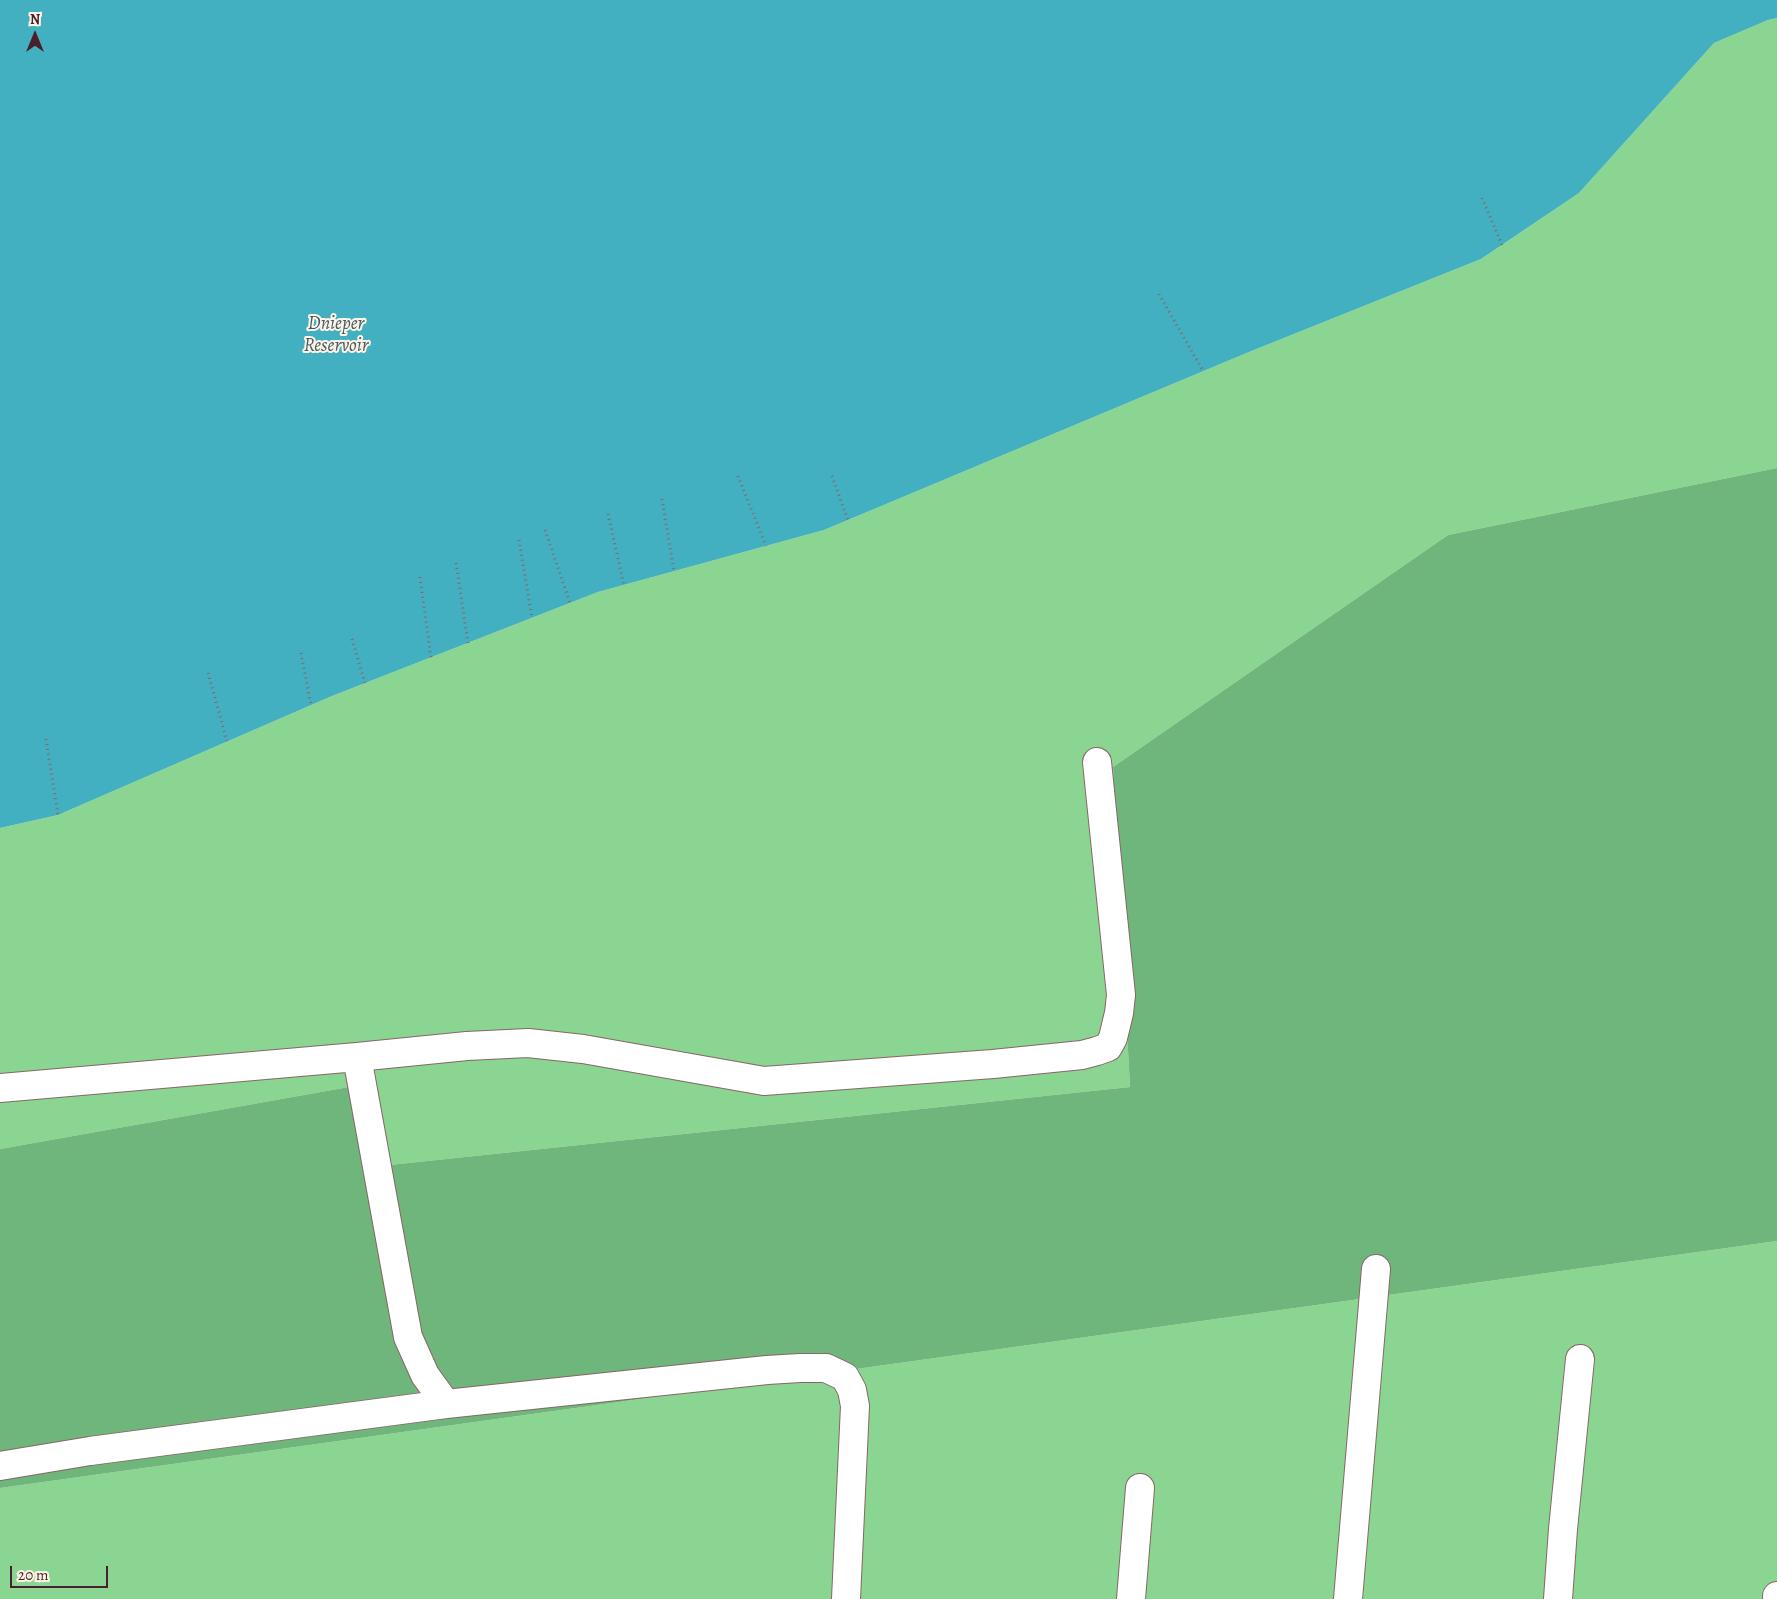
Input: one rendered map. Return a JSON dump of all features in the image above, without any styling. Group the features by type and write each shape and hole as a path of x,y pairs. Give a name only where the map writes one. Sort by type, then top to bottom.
{"street":[{"path":"0,1088 467,1046 528,1043 583,1049 764,1081 993,1064 1082,1055 1108,1047 1116,1029 1120,1013 1121,996 1096,762"},
{"path":"357,1057 408,1337 425,1375 446,1404"},
{"path":"1348,1599 1376,1269"},
{"path":"1558,1599 1580,1360"},
{"path":"0,1466 90,1451 446,1404 800,1368 826,1368 846,1377 852,1390 855,1406 846,1599"},
{"path":"1131,1599 1140,1488"}],"path":[{"path":"1482,198 1502,245"},
{"path":"1159,294 1203,371"},
{"path":"738,476 766,546"},
{"path":"832,476 848,520"},
{"path":"662,499 674,572"},
{"path":"608,514 624,585"},
{"path":"545,530 570,603"},
{"path":"519,540 532,618"},
{"path":"456,563 468,643"},
{"path":"420,577 431,658"},
{"path":"352,638 365,683"},
{"path":"302,653 311,705"},
{"path":"208,673 227,741"},
{"path":"46,740 58,815"}],"green space":[{"path":"1777,18 1777,468 1448,535 1113,767 1130,1087 380,1166 349,1087 0,1149 0,828 58,815 332,696 598,592 824,530 1249,352 1481,259 1579,193 1714,43"},
{"path":"1777,468 1777,1241 0,1488 0,1149 349,1087 380,1166 1130,1087 1113,767 1448,535"},
{"path":"1777,1241 1777,1599 0,1599 0,1488"}],"water":[{"name":"Dnieper Reservoir","path":"0,0 1777,0 1777,18 1714,43 1579,193 1481,259 1249,352 824,530 598,592 332,696 58,815 0,828"}]}
